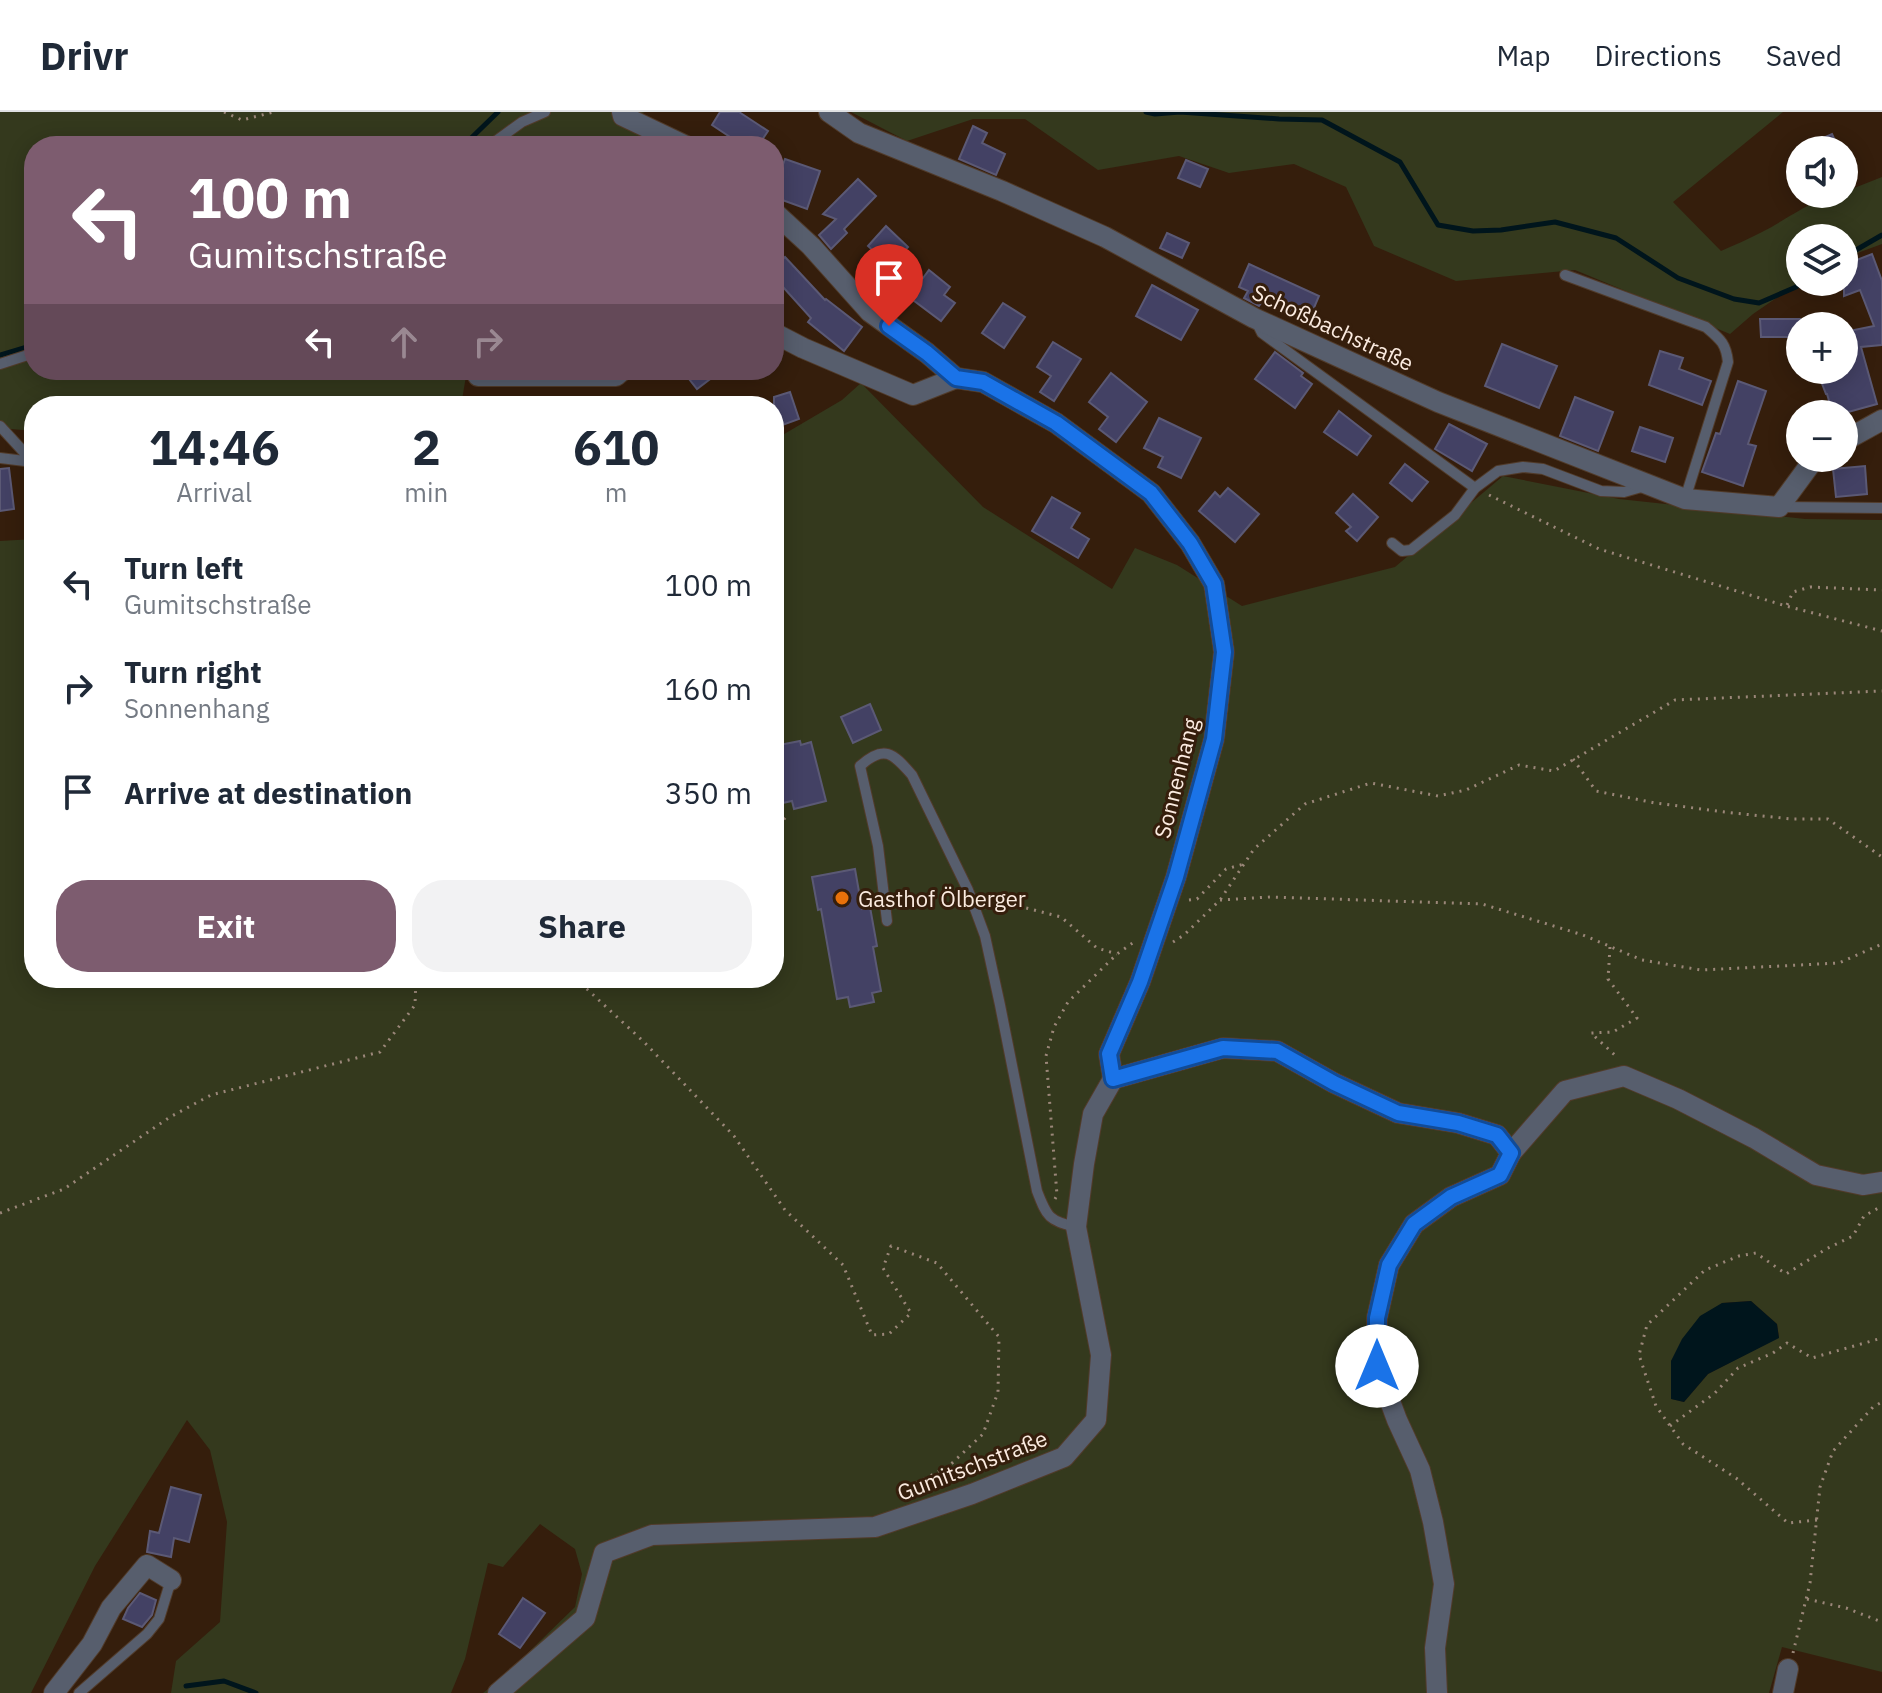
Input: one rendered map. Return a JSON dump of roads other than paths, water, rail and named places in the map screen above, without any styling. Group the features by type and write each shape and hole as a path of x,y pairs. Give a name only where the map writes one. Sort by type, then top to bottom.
{"street":[{"path":"622,112 623,116 665,136"},
{"name":"Schoßbachstraße","path":"829,112 859,133 1105,237 1254,318 1438,402 1685,499 1779,507"},
{"name":"Sonnenhang","path":"784,221 811,246 870,312 956,378 983,382 1056,423 1151,493 1190,543 1214,584 1224,652 1214,739 1176,877 1148,960 1109,1054 1113,1079"},
{"path":"784,338 913,395 956,378"},
{"path":"1858,433 1882,420"},
{"path":"1779,507 1805,472"},
{"path":"1113,1079 1223,1048 1277,1051 1334,1083 1398,1113 1458,1123 1497,1135 1511,1153"},
{"path":"1437,1693 1435,1648 1444,1584 1433,1522 1420,1470 1377,1366 1377,1318 1389,1265 1414,1224 1451,1197 1500,1175 1511,1153 1565,1091 1624,1076 1716,1118 1816,1175 1863,1185 1882,1182"},
{"name":"Gumitschstraße","path":"498,1693 585,1618 604,1553 652,1535 875,1527 972,1494 1064,1457 1096,1420 1101,1355 1076,1227 1093,1114 1113,1079"},
{"path":"54,1693 92,1644 111,1608 147,1565 171,1580"},
{"path":"1783,1693 1788,1669"}],"lane":[{"path":"503,136 522,122 545,112"},
{"path":"1565,275 1706,327 1727,350 1728,362 1685,499"},
{"path":"1254,318 1262,333 1475,488"},
{"path":"0,364 24,356"},
{"path":"0,426 24,452"},
{"path":"0,458 24,461"},
{"path":"1392,543 1402,551 1411,550 1455,515 1475,488 1498,471 1523,467 1543,469 1601,491 1624,492 1649,484"},
{"path":"1779,507 1882,508"},
{"path":"887,921 878,846 860,766 873,754 885,753 900,761 912,775 971,900 985,936 1037,1191 1045,1212 1057,1222 1076,1227"},
{"path":"79,1693 147,1634 159,1619 171,1580"}],"water":[{"path":"1751,1301 1777,1324 1779,1338 1708,1374 1684,1402 1671,1399 1671,1361 1682,1339 1700,1316 1722,1303"}],"waterway":[{"path":"473,136 498,112"},
{"path":"1146,112 1322,120 1400,162 1438,225 1473,231 1555,222 1616,238 1678,278 1734,299 1759,303 1786,291"},
{"path":"1858,249 1882,235"},
{"path":"0,355 24,348"},
{"path":"186,1686 224,1681 256,1693"}],"place":[{"name":"Gasthof Ölberger","path":"842,898"}]}
